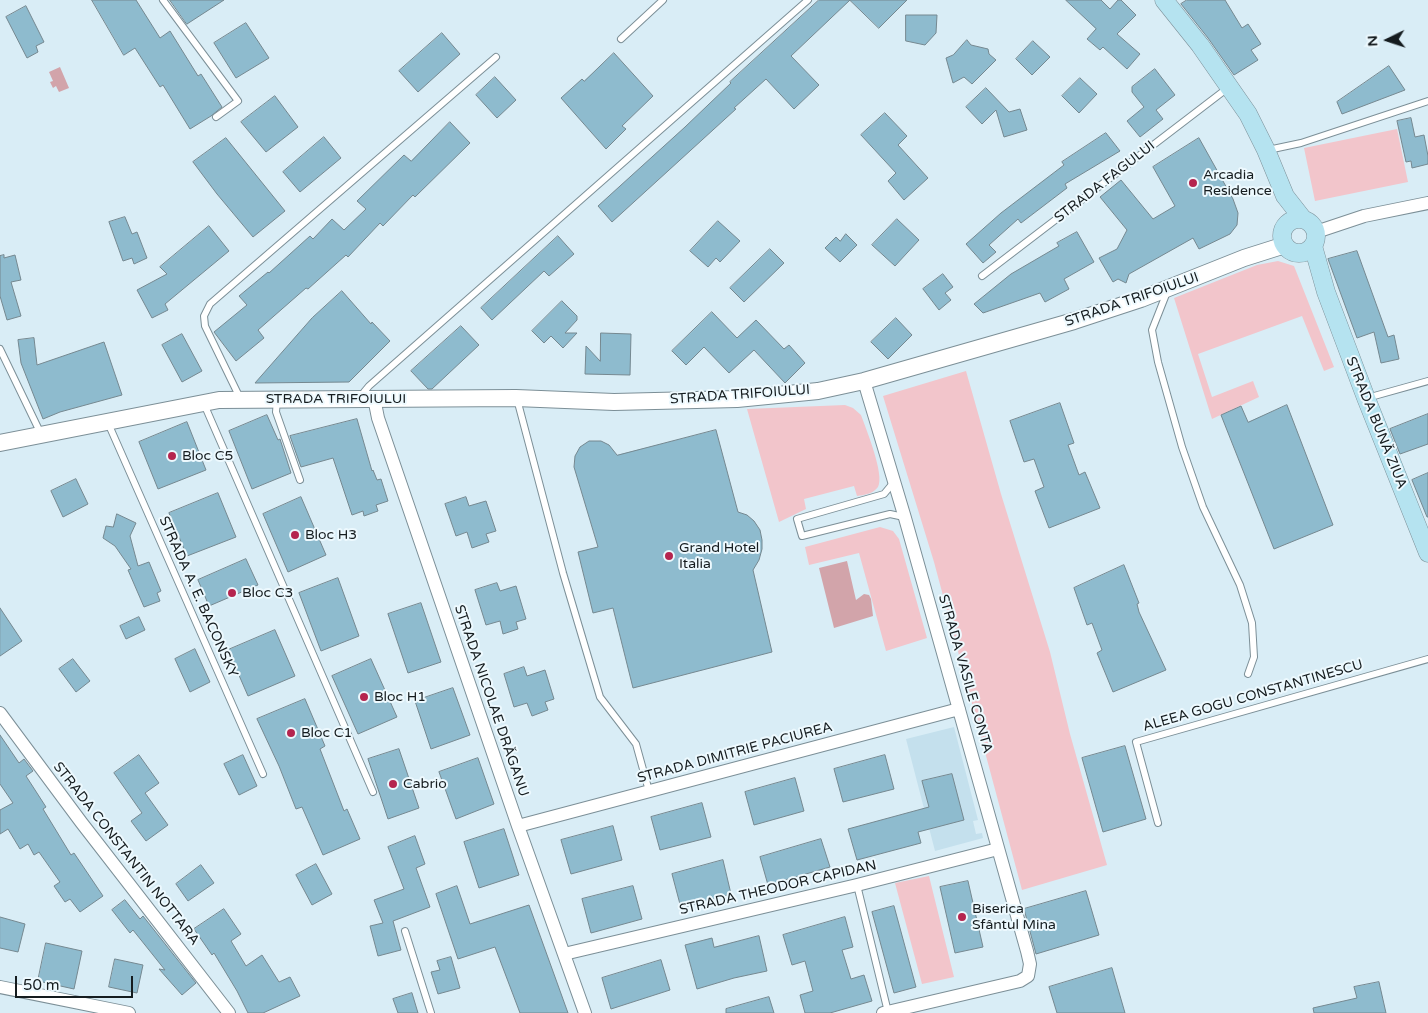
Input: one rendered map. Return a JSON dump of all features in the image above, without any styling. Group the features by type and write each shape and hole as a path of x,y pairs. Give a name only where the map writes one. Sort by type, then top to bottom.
{"main road":[{"path":"1167,1 1248,114 1266,150 1285,196 1311,232 1306,252 1291,249 1282,236 1285,227 1285,196"},
{"path":"1285,227 1293,220 1311,232"},
{"name":"STRADA BUNĂ ZIUA","path":"1311,232 1326,292 1428,552"},
{"name":"STRADA BUNĂ ZIUA","path":"1291,249 1326,292"}],"street":[{"path":"1311,232 1364,216 1428,203"},
{"name":"STRADA TRIFOIULUI","path":"0,443 41,435 109,426 204,402 277,399 516,398 614,402 737,398 802,393 864,381 1074,321 1168,288 1244,258 1291,249"},
{"name":"STRADA VASILE CONTA","path":"864,381 905,518 1030,964 1028,976 1020,981 886,1012"},
{"name":"STRADA NICOLAE DRĂGANU","path":"368,398 378,418 518,826 585,1013"},
{"name":"STRADA DIMITRIE PACIUREA","path":"518,826 959,709"},
{"name":"STRADA CONSTANTIN NOTTARA","path":"0,713 80,822 229,1013"},
{"name":"STRADA THEODOR CAPIDAN","path":"564,954 857,885 998,849"},
{"path":"0,987 103,1011 129,1013"}],"lane":[{"path":"163,0 238,101 216,117"},
{"path":"622,39 662,0"},
{"path":"368,398 364,392 369,386 808,0"},
{"path":"240,400 237,389 206,326 204,316 210,304 496,57"},
{"name":"STRADA FAGULUI","path":"982,276 1229,87"},
{"path":"1266,150 1301,143 1428,101"},
{"path":"1168,288 1152,330 1158,362 1182,447 1203,507 1240,585 1252,623 1254,657 1248,674"},
{"path":"0,349 41,435"},
{"path":"1366,398 1428,381"},
{"path":"516,398 563,573 600,697 636,744 648,791"},
{"path":"277,399 276,412 300,480"},
{"path":"204,402 372,792"},
{"name":"STRADA A. E. BACONSKY","path":"109,426 263,774"},
{"path":"894,481 884,494 797,519 802,536 890,514 905,518"},
{"name":"ALEEA GOGU CONSTANTINESCU","path":"1158,823 1136,742 1428,659"},
{"path":"857,885 886,1012"},
{"path":"405,931 431,1013"}],"shaded area":[{"path":"60,67 69,88 59,92 56,86 53,88 50,82 53,81 49,72"},
{"path":"1397,129 1408,182 1315,201 1304,148"},
{"path":"1278,261 1294,266 1334,367 1324,371 1302,316 1198,354 1212,397 1253,381 1259,397 1212,419 1174,298 1257,265"},
{"path":"966,371 1001,494 1050,652 1070,734 1107,865 1022,890 934,562 883,396"},
{"path":"845,405 853,408 861,415 877,463 879,473 878,487 871,493 857,496 854,486 804,499 806,509 779,522 747,409"},
{"path":"880,527 893,531 899,539 927,638 886,651 859,553 809,565 805,547"},
{"path":"847,561 856,600 864,594 869,595 873,616 834,628 819,568"},
{"path":"954,727 978,820 973,821 976,834 982,833 983,838 935,851 906,739"},
{"path":"929,876 954,977 922,984 895,883"}],"building":[{"path":"92,0 136,0 160,38 170,31 198,76 201,74 222,107 190,129 163,85 160,87 135,48 124,55"},
{"path":"170,0 224,0 187,24"},
{"path":"819,0 850,0 791,56 819,85 794,109 766,79 734,108 736,109 612,222 598,206 685,127 730,82"},
{"path":"850,0 907,0 879,28"},
{"path":"1066,0 1101,0 1110,9 1118,0 1121,0 1136,15 1117,34 1140,54 1127,69 1103,47 1100,50 1087,39 1096,29"},
{"path":"1187,0 1225,0 1242,28 1248,24 1261,44 1251,50 1258,60 1234,75 1181,4"},
{"path":"26,6 44,42 36,46 38,52 27,58 6,17"},
{"path":"906,15 937,15 936,33 925,45 906,41"},
{"path":"246,23 269,58 236,78 214,43"},
{"path":"442,33 460,54 418,92 399,71"},
{"path":"967,40 971,45 988,49 989,54 996,60 972,84 964,77 953,83 946,58 953,55"},
{"path":"1033,41 1050,57 1032,75 1016,59"},
{"path":"614,53 653,96 622,126 626,129 606,149 561,98 582,79 584,81"},
{"path":"1389,66 1405,90 1342,114 1337,102"},
{"path":"1155,69 1175,95 1156,110 1163,119 1140,137 1127,121 1144,107 1132,92 1132,87"},
{"path":"495,77 516,100 497,118 476,95"},
{"path":"1080,78 1097,94 1079,113 1062,96"},
{"path":"986,88 1009,112 1020,109 1027,130 1004,137 996,110 982,124 966,107"},
{"path":"275,96 298,127 266,152 241,122"},
{"path":"885,113 907,136 898,145 928,178 904,200 888,181 896,173 861,135"},
{"path":"1411,118 1415,137 1424,135 1428,156 1428,164 1412,168 1411,161 1406,162 1397,121"},
{"path":"450,122 470,143 415,197 413,195 383,226 380,223 348,257 346,255 258,330 264,338 236,361 214,332 247,305 239,296 269,273 310,236 313,239 332,219 344,230 366,209 357,201 404,155 411,161"},
{"path":"1106,133 1120,151 1065,184 1067,188 1021,223 1018,219 989,245 996,252 983,263 966,244 1001,213 1064,165 1062,162"},
{"path":"324,137 341,158 300,192 283,172"},
{"path":"226,138 285,211 253,237 193,162"},
{"path":"1199,138 1233,199 1238,213 1237,225 1230,234 1199,249 1193,238 1129,274 1126,283 1118,279 1113,282 1099,258 1117,249 1127,230 1100,197 1121,180 1153,219 1175,206 1153,167"},
{"path":"125,217 132,234 137,232 147,258 134,264 132,258 123,261 109,222"},
{"path":"897,219 919,240 895,266 872,245"},
{"path":"718,221 740,241 720,262 716,258 708,267 690,251"},
{"path":"209,226 229,251 165,304 168,310 152,318 137,290 167,274 160,267"},
{"path":"1077,232 1094,262 1064,279 1069,289 1045,302 1040,293 983,313 974,304 1011,274 1059,246 1057,243"},
{"path":"846,234 857,245 840,262 825,248 836,237 840,241"},
{"path":"558,236 574,254 549,276 544,271 492,320 481,308"},
{"path":"770,249 784,263 744,302 730,288"},
{"path":"1357,251 1388,337 1394,335 1399,359 1381,363 1374,332 1357,338 1328,259"},
{"path":"4,255 4,258 15,255 21,280 11,282 21,316 7,320 0,296 0,256"},
{"path":"943,274 953,287 945,293 951,300 939,310 923,289"},
{"path":"342,291 371,324 372,322 390,341 349,382 255,383 312,318"},
{"path":"562,301 577,316 577,320 565,333 577,333 563,348 551,336 544,343 532,331"},
{"path":"712,312 737,338 756,320 784,349 789,345 805,363 785,383 754,350 729,373 704,347 686,365 672,351"},
{"path":"896,318 912,335 888,359 871,342"},
{"path":"461,326 479,345 432,389 428,389 411,371"},
{"path":"601,333 631,334 630,375 585,374 586,346 600,361"},
{"path":"182,334 202,371 182,382 162,345"},
{"path":"34,338 37,365 104,342 122,395 60,412 43,419 21,363 18,340"},
{"path":"1060,403 1074,443 1068,445 1079,475 1085,472 1100,508 1049,528 1035,491 1044,487 1034,459 1024,462 1010,421"},
{"path":"1287,405 1333,525 1274,549 1221,415 1241,406 1248,422"},
{"path":"1428,414 1428,444 1400,454 1390,429"},
{"path":"267,415 278,440 280,439 291,473 252,489 229,431"},
{"path":"357,419 372,471 377,480 381,479 388,501 376,505 378,511 364,516 363,511 352,515 333,458 301,467 290,436"},
{"name":"Bloc C5","path":"187,422 206,470 158,489 139,442"},
{"name":"Grand Hotel Italia","path":"716,430 738,512 747,515 760,530 762,549 759,560 753,570 772,652 633,688 613,608 593,613 578,552 598,547 574,467 575,456 580,447 589,441 601,441 609,445 617,455"},
{"path":"1428,473 1428,517 1427,517 1412,480"},
{"path":"76,479 88,504 63,517 51,491"},
{"path":"218,493 236,537 187,556 169,513"},
{"name":"Bloc H3","path":"301,497 326,555 288,572 263,514"},
{"path":"466,497 469,506 486,501 496,531 486,534 489,542 472,548 467,532 456,536 445,504"},
{"path":"117,514 136,523 130,536 138,566 149,562 161,591 157,593 160,601 144,607 128,570 131,569 115,546 103,538 106,526 113,527"},
{"path":"246,559 258,585 209,606 198,580"},
{"path":"1124,565 1139,603 1137,604 1139,612 1166,670 1113,692 1097,653 1102,650 1092,623 1087,625 1074,588"},
{"path":"338,578 359,636 321,651 299,593"},
{"path":"497,583 500,591 516,586 526,619 516,622 518,629 503,634 500,621 486,625 475,590"},
{"path":"421,603 441,662 408,673 388,614"},
{"path":"0,608 22,641 0,656"},
{"path":"139,617 145,630 126,639 120,626"},
{"path":"275,630 295,676 248,696 228,650"},
{"path":"195,649 210,682 190,692 175,659"},
{"path":"73,659 90,681 76,692 59,669"},
{"name":"Bloc H1","path":"371,659 397,717 358,734 332,676"},
{"path":"524,667 527,676 545,670 554,699 545,702 548,710 532,716 527,703 514,707 504,674"},
{"path":"453,688 470,735 431,749 415,701"},
{"path":"305,699 325,746 320,749 344,811 347,809 360,839 323,855 302,807 296,809 257,719"},
{"path":"0,735 19,763 24,759 33,771 26,776 46,807 43,809 71,855 74,853 103,896 80,912 70,899 65,902 54,886 60,882 39,852 34,855 28,844 20,849 8,829 0,834 0,810 13,803 0,784"},
{"path":"1125,746 1146,819 1103,832 1082,758"},
{"path":"399,749 419,808 388,819 368,759"},
{"path":"139,755 159,783 145,793 168,825 146,841 131,821 142,813 114,773"},
{"path":"243,755 257,786 239,795 224,764"},
{"path":"885,755 894,789 843,802 834,769"},
{"path":"478,758 494,804 456,819 439,772"},
{"path":"952,774 964,820 918,832 921,843 857,860 848,829 929,807 922,781"},
{"path":"795,778 804,811 754,825 745,792"},
{"path":"702,803 711,837 660,850 651,817"},
{"path":"613,826 622,860 571,874 561,840"},
{"path":"504,829 519,875 479,888 464,842"},
{"path":"415,836 425,864 416,868 430,907 393,921 401,950 378,956 370,926 383,923 374,900 404,889 388,847"},
{"path":"821,839 830,867 768,885 760,857"},
{"path":"723,860 731,894 681,908 672,874"},
{"path":"316,864 332,894 312,905 296,875"},
{"path":"201,865 214,883 188,901 176,884"},
{"name":"Biserica Sfântul Mina","path":"968,881 983,947 955,953 940,887"},
{"path":"457,886 470,924 529,905 568,1013 520,1013 495,947 458,959 436,894"},
{"path":"633,886 642,919 591,933 582,899"},
{"path":"1086,891 1099,935 1036,954 1024,909"},
{"path":"125,900 140,919 143,916 196,983 182,995 159,969 165,970 133,930 130,933 112,910"},
{"path":"894,906 916,987 894,993 872,912"},
{"path":"224,909 241,934 231,941 246,966 262,955 279,982 290,977 300,996 263,1013 248,1013 214,953 212,955 194,929"},
{"path":"0,917 25,924 18,952 0,948"},
{"path":"845,917 853,947 842,950 851,979 864,975 872,1001 830,1013 805,1013 800,995 813,991 805,961 792,965 783,935"},
{"path":"759,936 767,971 697,989 685,945 712,938 714,947"},
{"path":"46,943 82,951 74,989 38,981"},
{"path":"451,957 460,988 438,994 431,972 440,970 437,961"},
{"path":"115,959 143,965 137,993 109,987"},
{"path":"661,960 670,990 611,1009 602,978"},
{"path":"1112,968 1125,1013 1057,1013 1049,987"},
{"path":"1379,982 1386,1013 1314,1013 1313,1008 1357,998 1354,987"},
{"path":"412,993 418,1013 398,1013 393,999"},
{"path":"769,997 774,1013 726,1013 726,1009"}],"place":[{"name":"Arcadia Residence","path":"1193,183"},
{"name":"Bloc C5","path":"172,456"},
{"name":"Bloc H3","path":"295,535"},
{"name":"Grand Hotel Italia","path":"669,556"},
{"name":"Bloc C3","path":"232,593"},
{"name":"Bloc H1","path":"364,697"},
{"name":"Bloc C1","path":"291,733"},
{"name":"Cabrio","path":"393,784"},
{"name":"Biserica Sfântul Mina","path":"962,917"}]}
